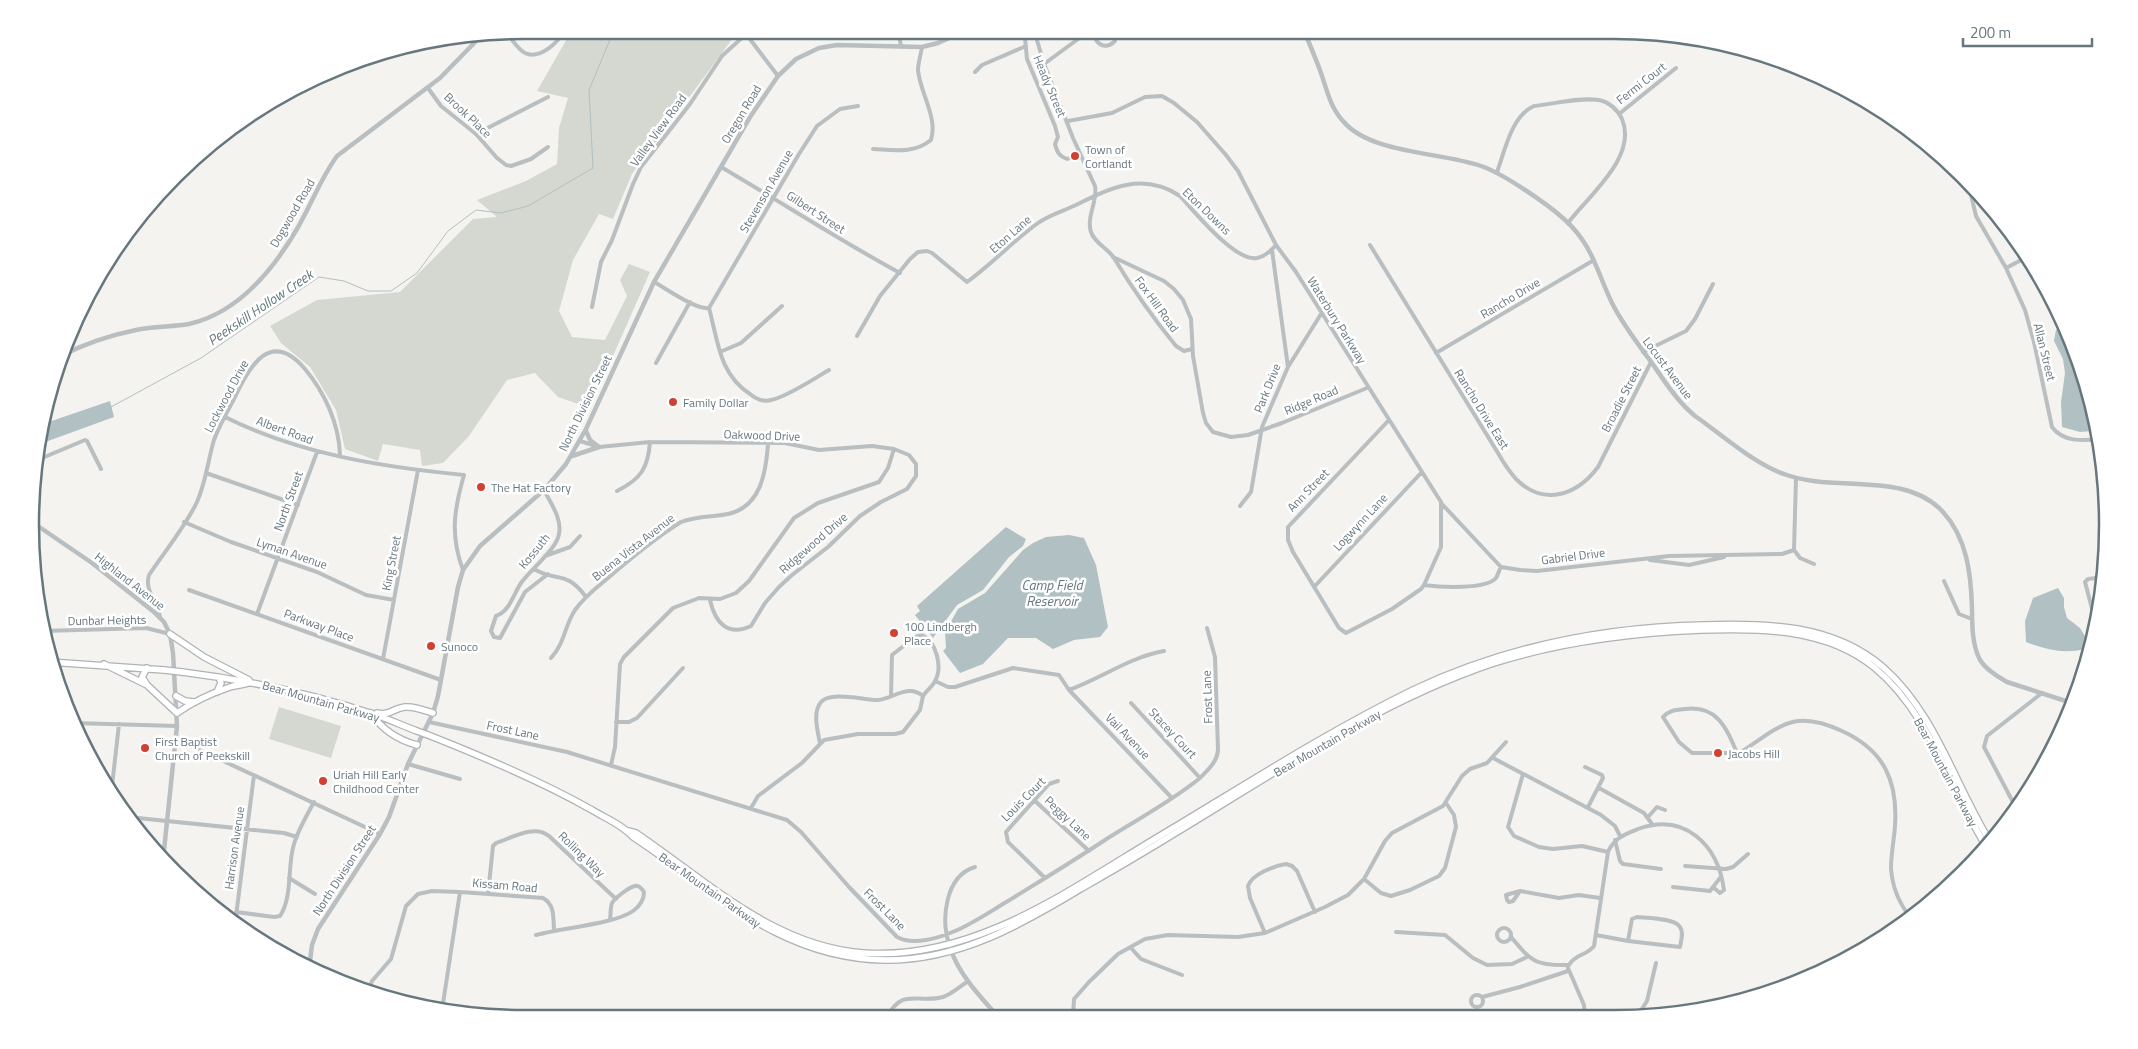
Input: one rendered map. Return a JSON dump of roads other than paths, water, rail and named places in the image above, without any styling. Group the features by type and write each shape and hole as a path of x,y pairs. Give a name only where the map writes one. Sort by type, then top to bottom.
{"highway":[{"name":"Bear Mountain Parkway","path":"59,662 104,664 219,676 304,694 371,713 532,778 628,831 636,833 751,914 776,928 805,940 842,950 877,954 910,952 949,944 1001,926 1044,905 1334,732 1416,689 1467,667 1526,648 1580,637 1642,628 1719,624 1786,627 1811,631 1833,638 1865,654 1893,677 1920,712 1986,836"},
{"name":"Bear Mountain Parkway","path":"628,831 633,837 740,914 774,933 803,945 841,955 879,960 911,958 952,951 982,942 1031,918 1325,743 1421,692 1464,674 1508,659 1568,644 1630,635 1708,630 1779,632 1817,638 1839,646 1859,657 1884,676 1914,712 1934,746 1983,840"},
{"path":"147,668 142,677 147,685 177,713 194,702 217,692 251,682 246,677 209,660 170,634"},
{"path":"104,664 147,685"},
{"path":"217,692 221,683 219,676"},
{"path":"176,696 185,701 194,702"},
{"path":"371,713 387,714 412,707 433,713"},
{"path":"398,710 395,717 405,727"},
{"path":"371,713 378,723 391,734 417,746"},
{"path":"391,734 392,722"}],"street":[{"path":"512,39 524,52 534,54 557,42 559,39"},
{"name":"Valley View Road","path":"592,307 601,262 641,168 690,104 722,56 741,39"},
{"path":"750,39 778,76"},
{"path":"900,39 901,46"},
{"name":"Oregon Road","path":"627,340 654,282 721,167 778,76 796,59 819,48 838,46 922,47 947,39"},
{"name":"Heady Street","path":"1024,39 1030,67 1055,126 1058,137 1055,144 1058,154 1067,159 1080,154"},
{"path":"1037,39 1044,64 1095,186 1096,194"},
{"path":"1044,64 1077,39"},
{"path":"1096,39 1101,46 1106,46 1115,41 1115,39"},
{"name":"Locust Avenue","path":"1307,39 1330,101 1343,122 1352,130 1389,146 1479,165 1497,172 1568,223 1580,234 1594,260 1613,304 1643,352 1685,408 1695,416 1766,465 1785,475 1839,484 1900,488 1919,493 1936,505 1950,521 1964,546 1970,574 1972,619 1977,650 1984,665 2007,682 2065,701"},
{"name":"Dogwood Road","path":"71,352 101,339 127,332 190,324 225,309 238,301 275,262 297,229 328,168 337,156 428,88 476,42"},
{"path":"975,72 982,65 1026,46"},
{"path":"873,149 916,149 931,140 930,116 918,68 922,47"},
{"name":"Fermi Court","path":"1619,114 1676,68"},
{"name":"Brook Place","path":"428,88 441,106 476,134 506,166 531,159 548,147"},
{"name":"Waterbury Parkway","path":"1068,121 1112,113 1149,96 1167,98 1197,122 1238,171 1276,245 1440,502 1501,567"},
{"path":"476,134 548,97"},
{"path":"1497,172 1517,120 1528,109 1589,100 1605,102 1619,114 1625,128 1624,147 1606,179 1568,223"},
{"name":"Stevenson Avenue","path":"709,308 817,126 840,110 858,106"},
{"name":"Gilbert Street","path":"721,167 774,197 847,244 900,273"},
{"name":"Eton Downs","path":"1096,194 1123,184 1147,184 1161,187 1180,196 1236,252 1252,258 1267,254 1272,250"},
{"name":"Fox Hill Road","path":"1096,194 1090,231 1094,238 1113,257 1131,288 1176,346 1184,351 1192,349"},
{"name":"Eton Lane","path":"900,273 915,255 927,251 968,282 1038,222 1096,194"},
{"name":"Allan Street","path":"1971,196 1976,216 2006,268 2023,305 2034,342 2052,427 2061,437 2092,440"},
{"path":"1272,250 1276,245"},
{"name":"Rancho Drive East","path":"1370,246 1504,462 1516,478 1531,490 1554,495 1577,489 1595,472 1609,445"},
{"name":"Park Drive","path":"1240,506 1251,492 1265,417 1288,367 1272,250"},
{"name":"Fox Hill Road","path":"1113,257 1164,281 1183,300 1191,319 1193,330 1192,349 1203,413 1209,428 1213,432 1231,437 1262,431"},
{"name":"Rancho Drive","path":"1436,353 1594,260"},
{"path":"2006,268 2020,260"},
{"path":"857,336 869,312 900,273"},
{"path":"654,282 690,302 704,308 709,308 724,367 738,387 761,400 773,400 829,370"},
{"path":"1643,352 1686,331 1695,319 1713,284"},
{"path":"656,363 690,302"},
{"path":"720,352 741,343 782,306"},
{"path":"1288,367 1321,314"},
{"name":"North Division Street","path":"310,960 312,945 318,929 380,834 389,817 408,764 433,713 463,570 480,546 544,490 570,457 586,429 627,340"},
{"name":"Lockwood Drive","path":"160,617 158,606 150,594 148,580 196,503 215,437 242,381 259,357 272,353 287,354 295,358 308,372 330,410 338,432 340,455"},
{"name":"Broadie Street","path":"1609,445 1651,362"},
{"name":"Ridge Road","path":"1262,431 1367,388"},
{"name":"Albert Road","path":"225,417 317,452 340,455"},
{"name":"Ann Street","path":"1389,420 1288,527 1288,540 1342,632 1348,633 1392,608 1424,585"},
{"path":"570,457 599,447 587,435 586,429"},
{"path":"44,457 85,440 101,469"},
{"name":"Oakwood Drive","path":"580,441 599,447 650,442 801,445 820,450 860,445 894,449"},
{"path":"617,491 645,469 650,442"},
{"name":"Buena Vista Avenue","path":"586,597 634,556 681,522 689,519 729,514 749,502 761,487 767,462 768,444"},
{"path":"611,765 615,747 621,660 673,608 699,598 710,600 730,596 742,588 764,561 788,526 809,507 879,482 888,468 894,449"},
{"name":"Ridgewood Drive","path":"710,600 713,615 721,624 737,630 752,626 766,603 792,575 828,547 860,516 881,502 907,489 915,480 916,468 913,459 909,455 894,449"},
{"name":"North Street","path":"257,614 317,452"},
{"path":"340,455 418,470 464,475 454,520 459,558 463,570"},
{"name":"King Street","path":"383,659 418,470"},
{"path":"206,473 298,505"},
{"name":"Logwynn Lane","path":"1314,587 1421,473"},
{"path":"1796,478 1794,550 1800,558 1814,564"},
{"name":"Kossuth","path":"544,490 560,524 557,541 522,582 504,613 496,616 491,631 494,637 500,638 525,592 548,574"},
{"path":"1440,502 1441,547 1424,585 1444,587 1485,583 1496,578 1501,567"},
{"name":"Lyman Avenue","path":"184,522 334,579 366,594 394,600"},
{"name":"Highland Avenue","path":"39,527 92,563 160,617 170,634 177,726 164,850"},
{"path":"545,556 570,547 580,536"},
{"name":"Gabriel Drive","path":"1501,567 1537,571 1623,560 1680,556 1782,554 1794,550"},
{"name":"Gabriel Drive","path":"1648,559 1689,565 1731,555"},
{"path":"534,569 573,582 586,597 571,617 560,649 551,658"},
{"path":"2092,608 2085,582 2088,579 2096,578"},
{"path":"1944,581 1959,614 1972,619"},
{"name":"Parkway Place","path":"189,590 441,680"},
{"name":"Dunbar Heights","path":"51,631 146,628 170,634"},
{"name":"Frost Lane","path":"429,722 567,752 787,820 801,832 849,887 897,937 917,941 947,934 976,920 1046,878 1200,778 1216,761 1218,750 1215,657 1207,628"},
{"path":"751,808 758,796 802,763 820,744 829,738 903,732 920,710 922,696 935,681 938,667 935,649 929,639 919,635 897,649 892,655 891,696"},
{"path":"1070,690 1091,682 1146,654 1164,651"},
{"path":"616,722 629,722 637,718 684,668"},
{"name":"Vail Avenue","path":"935,681 948,687 955,687 1013,668 1059,674 1070,690 1171,797"},
{"path":"820,744 816,713 820,703 826,698 834,696 878,700 905,691 915,692 922,696"},
{"path":"2012,801 1984,747 1985,739 1993,730 2042,694"},
{"name":"Stacey Court","path":"1131,703 1200,778"},
{"path":"1737,753 1720,720 1711,713 1697,708 1669,712 1663,716 1679,742 1692,754 1737,753 1743,751 1774,728 1798,720 1815,721 1830,725 1859,738 1870,747 1888,770 1891,781 1895,816 1892,870 1898,896 1907,911"},
{"path":"82,723 177,726"},
{"path":"113,781 119,724"},
{"path":"176,739 380,834"},
{"path":"1073,1010 1074,999 1081,990 1118,954 1146,939 1168,935 1238,938 1265,933 1315,912 1348,895 1364,879 1385,841 1392,833 1446,803 1462,776 1470,770 1487,764 1506,742"},
{"path":"1492,758 1588,807 1610,821 1620,836"},
{"path":"408,764 460,779"},
{"path":"1585,767 1602,775 1602,781 1588,807"},
{"path":"1523,774 1508,827 1514,836 1539,847 1582,846 1608,852"},
{"name":"Harrison Avenue","path":"236,912 254,775"},
{"name":"Louis Court","path":"1046,878 1008,842 1006,837 1008,828 1034,800 1049,784 1058,781"},
{"path":"1598,788 1644,813 1652,824"},
{"name":"Peggy Lane","path":"1034,800 1089,851"},
{"path":"236,912 274,917 280,916 283,911 294,844 314,802"},
{"path":"1364,879 1381,893 1391,896 1410,890 1439,876 1445,868 1456,827 1454,815 1446,803"},
{"path":"1648,817 1657,807 1665,810"},
{"path":"138,818 297,836"},
{"path":"1584,1010 1568,971 1569,965 1575,957 1591,950 1596,935 1608,852 1615,840 1620,836 1652,824 1672,824 1694,835 1711,851 1723,882 1723,893 1718,893 1714,888"},
{"name":"Rolling Way","path":"488,894 492,846 531,831 539,831 550,836 616,899"},
{"path":"1615,840 1620,861 1623,864 1661,869"},
{"path":"1685,866 1733,867 1748,854"},
{"path":"1265,933 1250,898 1248,886 1254,876 1286,864 1296,869 1315,912"},
{"path":"975,867 961,875 951,890 947,904 947,934 949,944 967,982 992,1010"},
{"path":"289,878 315,894"},
{"path":"1673,887 1706,891 1714,888 1720,878"},
{"path":"536,934 610,919 634,911 642,902 644,892 638,886 633,886 616,899 611,907 610,919"},
{"path":"1520,891 1559,898 1579,895 1600,898"},
{"path":"370,985 391,959 406,906 410,899 424,892 460,892"},
{"name":"Kissam Road","path":"443,1003 460,892 543,898 552,908 554,929"},
{"path":"1596,935 1628,941 1680,947 1682,930 1680,925 1673,921 1637,917 1632,919 1628,941"},
{"path":"1396,932 1445,935 1473,958 1487,965 1512,964 1521,961 1527,956"},
{"path":"1511,937 1532,961 1569,965"},
{"path":"1131,948 1141,959 1182,975"},
{"path":"1642,1009 1647,1002 1656,963"},
{"path":"1482,997 1568,971"},
{"path":"892,1010 898,1002 905,998 940,997 967,982"}],"water":[{"path":"2057,329 2073,368 2083,399 2090,431 2080,432 2062,427 2061,402 2065,373 2063,359 2054,341"},
{"path":"110,401 114,417 46,442 50,422"},
{"name":"Camp Field Reservoir","path":"1006,527 1026,539 1023,546 1009,557 983,590 957,605 933,638 915,615 920,611 917,606"},
{"name":"Camp Field Reservoir","path":"1069,535 1084,538 1096,565 1108,627 1100,637 1074,640 1053,649 1036,638 1008,638 983,664 960,673 943,651 946,648 945,632 958,609 985,593 1023,550 1033,543 1046,537"},
{"path":"2058,588 2064,598 2067,618 2080,628 2086,637 2083,649 2055,650 2026,642 2025,621 2033,598"}],"waterway":[{"name":"Peekskill Hollow Creek","path":"111,407 201,358 319,277 344,281 368,291 391,291 417,273 448,231 476,210 501,213 528,206 593,168 589,90 610,39"}],"place":[{"name":"Town of Cortlandt","path":"1075,156"},
{"name":"Family Dollar","path":"673,402"},
{"name":"The Hat Factory","path":"481,487"},
{"name":"100 Lindbergh Place","path":"894,633"},
{"name":"Sunoco","path":"431,646"},
{"name":"First Baptist Church of Peekskill","path":"145,748"},
{"name":"Jacobs Hill","path":"1718,753"},
{"name":"Uriah Hill Early Childhood Center","path":"323,781"}]}
